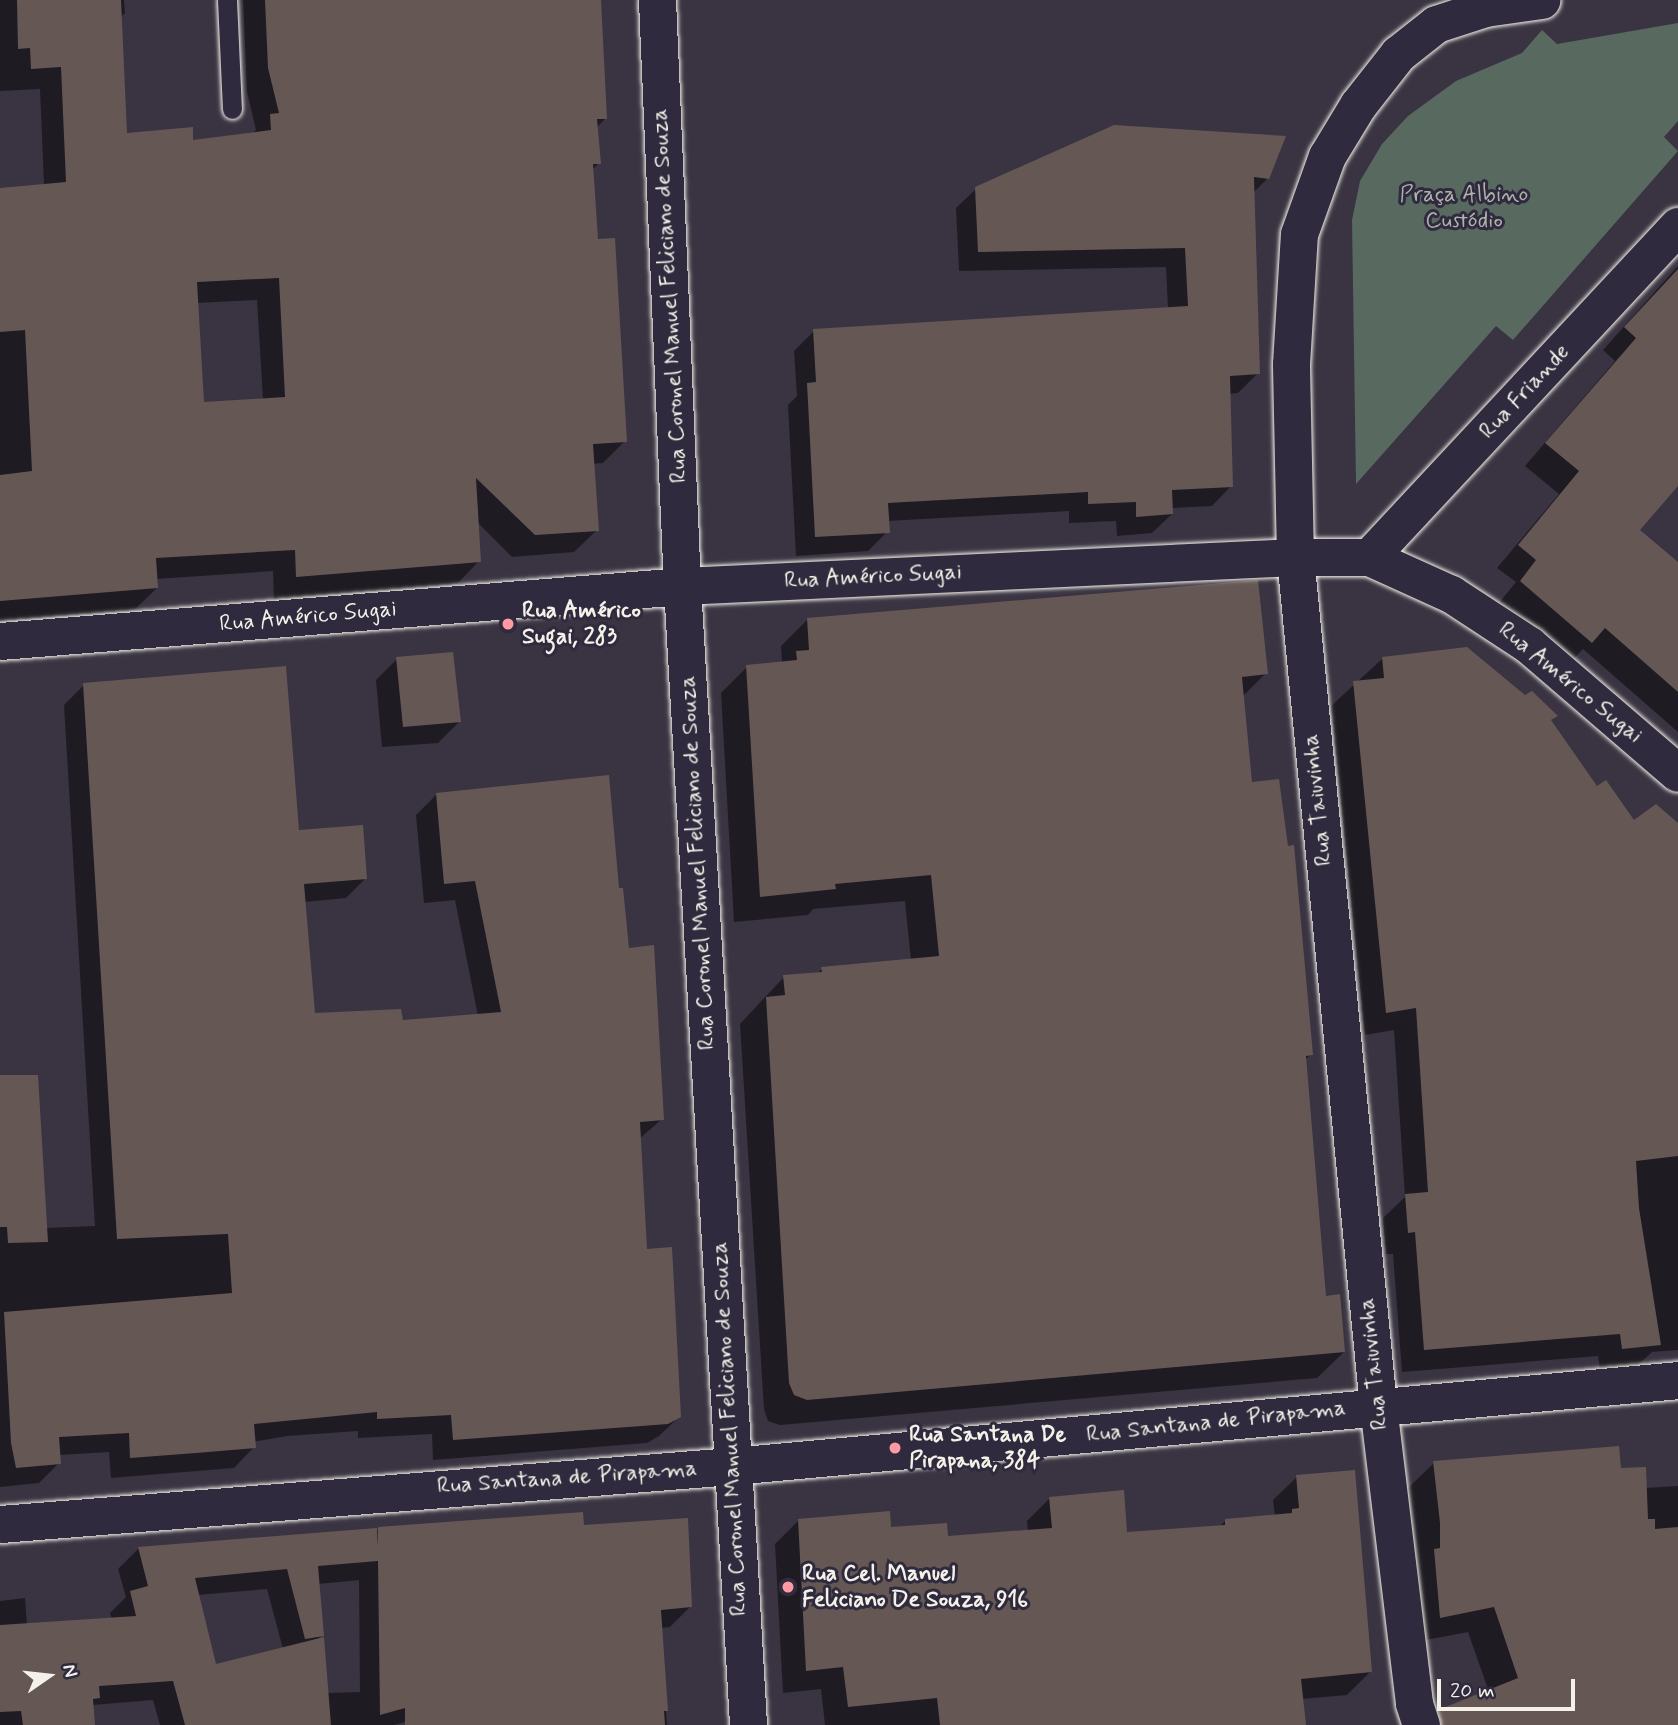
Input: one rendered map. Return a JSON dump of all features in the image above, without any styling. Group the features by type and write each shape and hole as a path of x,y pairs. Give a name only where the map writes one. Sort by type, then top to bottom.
{"street":[{"name":"Rua Coronel Manuel Feliciano de Souza","path":"657,0 682,586 748,1725"},
{"name":"Rua Taiuvinha","path":"1421,1725 1412,1690 1378,1406 1295,557 1291,364 1299,234 1326,156 1358,105 1398,54 1436,24 1485,9 1541,0"},
{"name":"Rua Friande","path":"1369,557 1678,226"},
{"name":"Rua Américo Sugai","path":"0,641 682,586 1295,557 1369,557 1451,594 1529,645 1678,773"},
{"name":"Rua Santana de Pirapama","path":"0,1524 732,1466 1678,1380"}],"lane":[{"path":"227,0 232,109"}],"green space":[{"name":"Praça Albino Custódio","path":"1678,23 1678,121 1664,137 1678,151 1513,340 1496,326 1356,484 1352,220 1360,181 1382,144 1408,116 1456,81 1522,53 1542,30 1557,44"}],"building":[{"path":"17,0 121,0 127,133 193,127 193,140 271,130 270,114 279,113 268,68 265,0 601,0 607,119 597,119 601,164 593,164 598,239 615,238 627,442 593,444 599,531 535,535 476,478 481,562 296,577 295,550 156,558 158,588 0,601 0,475 32,471 25,330 0,332 0,188 66,182 61,67 31,69 30,48 18,49","holes":["279,278 285,397 204,402 197,282"]},
{"path":"1114,125 1286,136 1269,179 1254,177 1260,374 1230,376 1233,487 1172,490 1173,514 1136,517 1136,502 1088,504 1088,492 888,503 890,533 815,537 807,383 816,382 813,329 1188,306 1185,248 978,252 975,187"},
{"path":"1678,269 1678,486 1640,530 1678,562 1678,692 1605,628 1592,643 1520,581 1536,560 1518,545 1579,471 1545,443 1636,338 1624,327"},
{"path":"1258,580 1268,674 1242,677 1252,782 1279,779 1288,846 1294,845 1313,1055 1306,1056 1326,1296 1340,1294 1345,1352 807,1400 794,1395 789,1383 766,997 785,995 783,975 822,972 821,967 939,956 931,875 835,884 836,889 760,897 746,665 797,660 796,651 809,650 807,618"},
{"path":"1467,647 1525,695 1532,691 1558,716 1551,720 1597,786 1606,780 1634,820 1656,804 1678,823 1678,1156 1636,1161 1639,1208 1661,1345 1622,1349 1620,1334 1424,1350 1415,1232 1408,1233 1405,1194 1428,1192 1416,1008 1386,1013 1353,681 1384,678 1382,657"},
{"path":"453,652 461,722 403,727 396,657"},
{"path":"286,666 299,830 363,825 367,879 304,884 315,1013 401,1009 403,1020 501,1012 475,881 444,884 436,793 609,775 619,888 623,888 629,948 654,945 664,1120 640,1122 647,1249 672,1247 681,1417 668,1424 453,1440 451,1415 377,1419 377,1412 254,1424 256,1448 196,1453 130,1458 129,1433 59,1437 61,1464 16,1468 11,1443 4,1312 232,1293 228,1234 117,1239 83,683"},
{"path":"0,1075 38,1075 48,1242 8,1243 7,1227 0,1227"},
{"path":"1619,1446 1621,1468 1646,1467 1648,1519 1655,1519 1655,1529 1678,1527 1678,1725 1441,1725 1438,1710 1518,1678 1494,1607 1440,1618 1434,1549 1440,1548 1440,1523 1433,1461"},
{"path":"1355,1470 1372,1672 1301,1679 1306,1725 940,1725 937,1698 848,1707 843,1667 806,1671 798,1519 890,1511 891,1527 947,1523 948,1536 1052,1528 1049,1497 1124,1490 1127,1532 1225,1525 1225,1519 1292,1513 1292,1509 1299,1508 1296,1475"},
{"path":"583,1512 584,1525 688,1518 692,1607 661,1610 668,1711 664,1711 665,1725 405,1725 405,1708 380,1715 378,1561 318,1566 324,1636 305,1639 287,1569 195,1578 216,1664 324,1637 331,1725 185,1725 173,1681 99,1686 100,1698 93,1699 95,1725 23,1725 21,1711 0,1712 0,1625 136,1616 130,1591 148,1586 138,1547 377,1528 378,1547 378,1527"}],"place":[{"name":"Rua Américo Sugai, 283","path":"508,624"},
{"name":"Rua Santana De Pirapana, 384","path":"895,1448"},
{"name":"Rua Cel. Manuel Feliciano De Souza, 916","path":"788,1587"}]}
